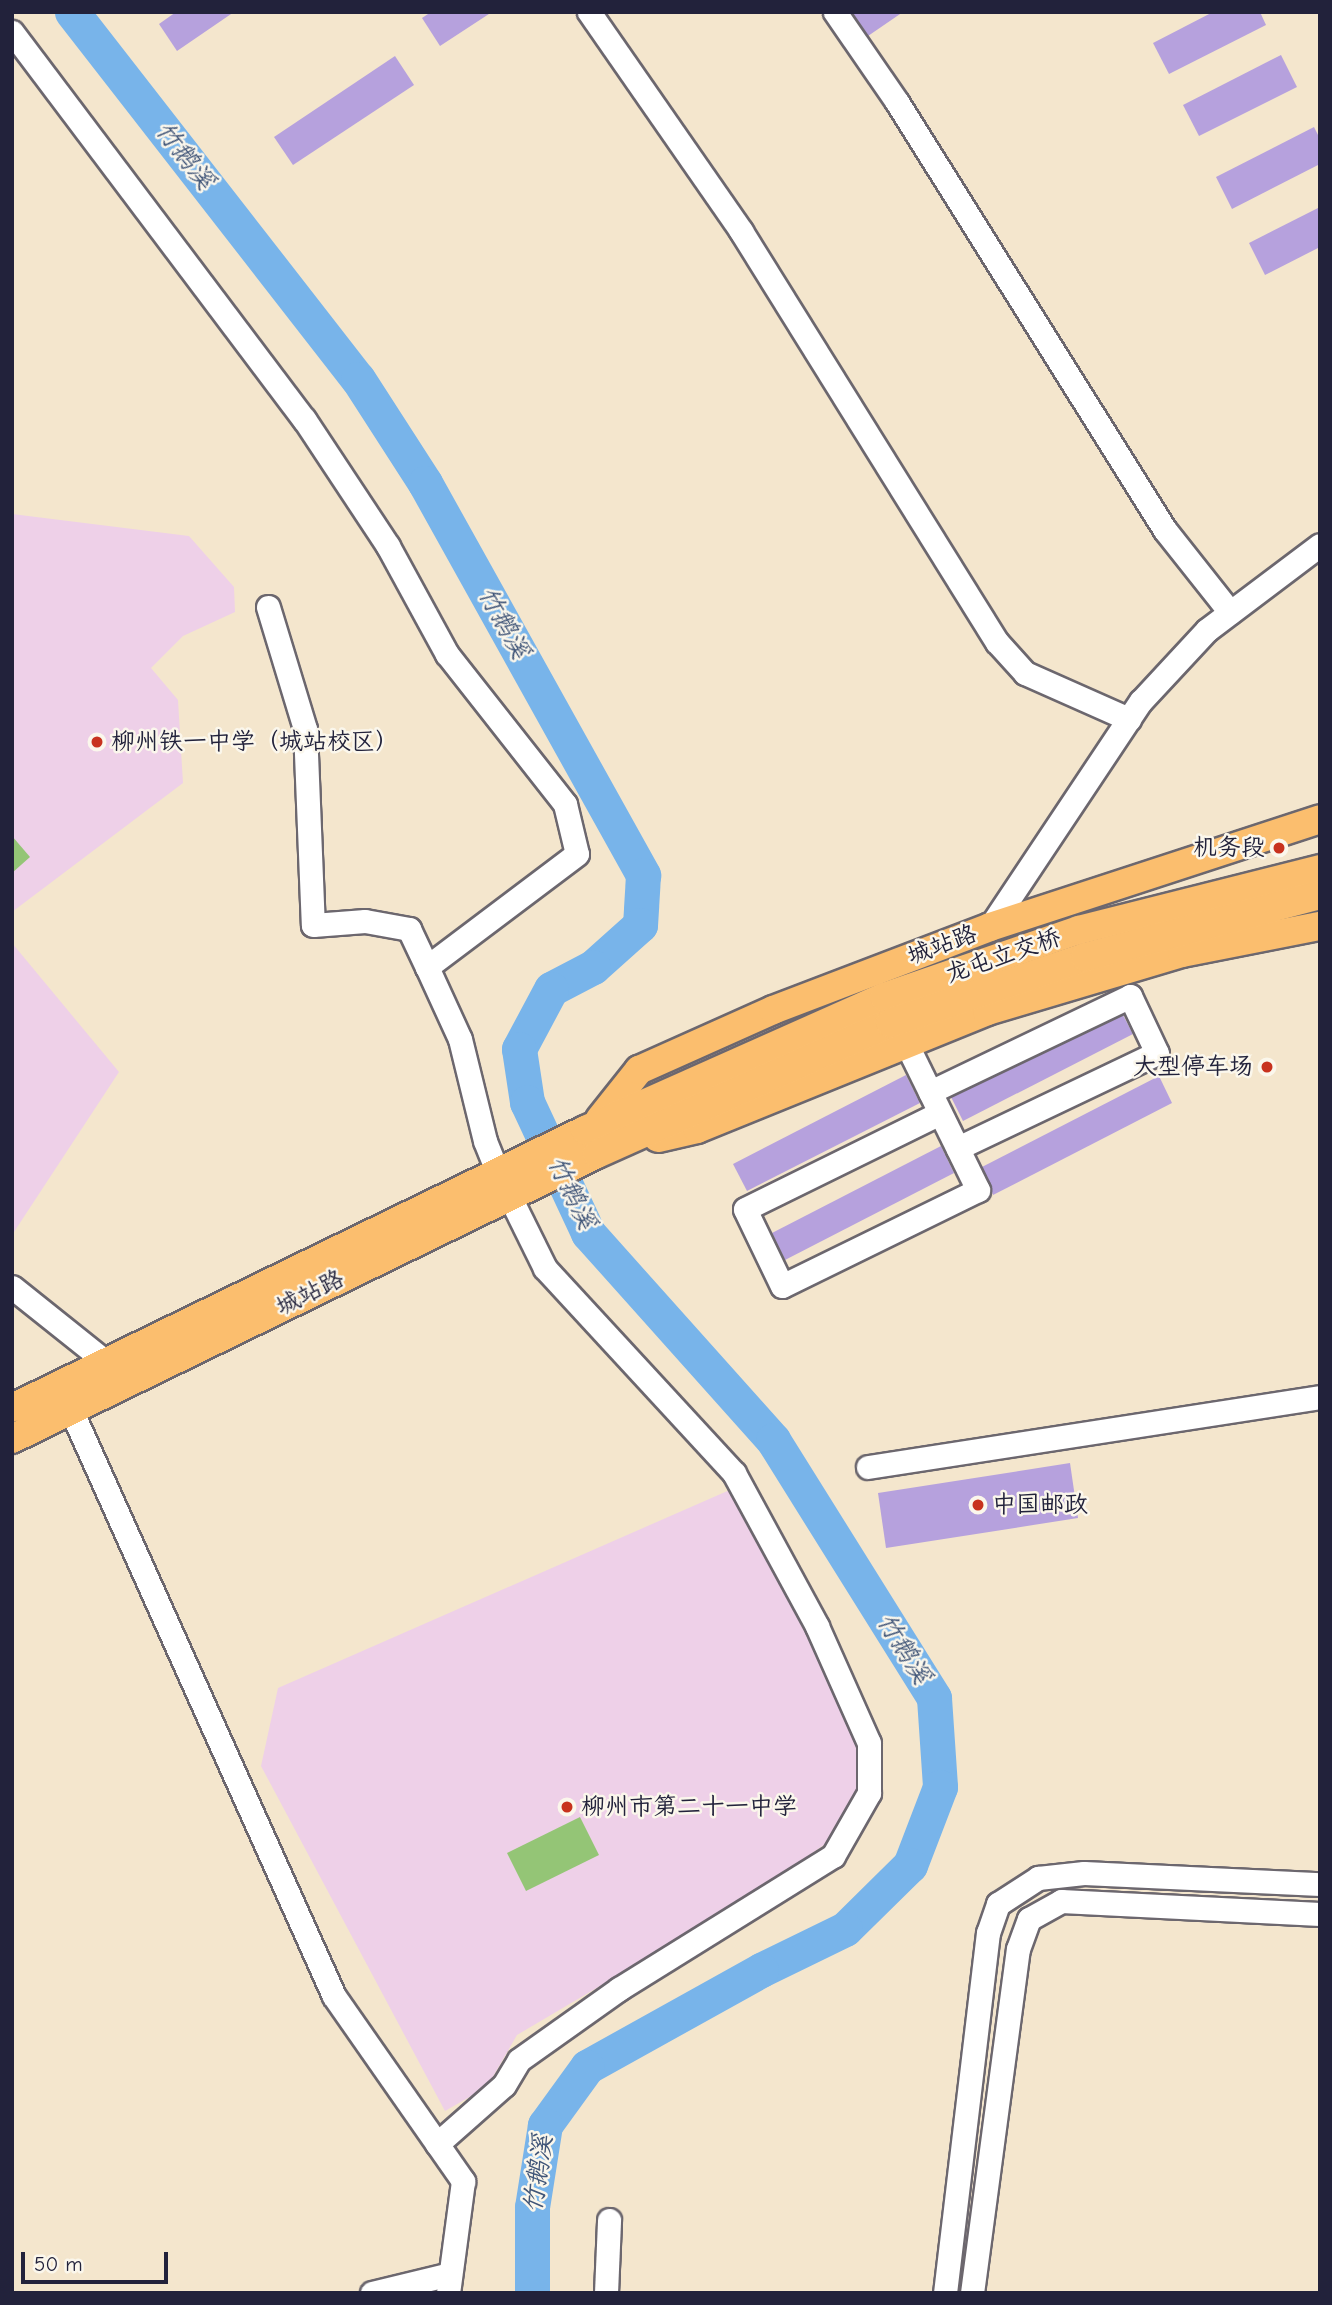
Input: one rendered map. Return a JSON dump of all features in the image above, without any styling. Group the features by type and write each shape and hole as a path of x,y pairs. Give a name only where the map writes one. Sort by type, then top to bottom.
{"main road":[{"name":"城站路","path":"596,1139 639,1070 773,1010 990,928 1320,820"},
{"name":"龙屯立交桥","path":"697,1077 884,997 1079,930 1320,869"},
{"name":"龙屯立交桥","path":"718,1097 890,1023 1085,957 1320,895"},
{"name":"城站路","path":"596,1139 697,1129 905,1041 1097,976 1182,953 1320,926"},
{"name":"城站路","path":"12,1408 113,1374 596,1139 697,1077"},
{"name":"城站路","path":"596,1139 718,1097"},
{"name":"城站路","path":"12,1439 71,1410 113,1374"}],"street":[{"path":"589,12 741,231 997,642 1025,673 1129,719"},
{"path":"835,12 904,113 1165,530 1230,612"},
{"path":"12,32 304,419 388,546 447,654 565,804 577,854 426,967"},
{"path":"990,928 1129,719 1207,630 1320,545"},
{"path":"268,607 305,729 313,837 313,925 365,921 409,929 460,1039 485,1141 511,1180 545,1268 734,1473 817,1626 869,1743 869,1793 833,1856 619,1989 530,2052 519,2060 504,2085 437,2144"},
{"path":"930,1092 1130,996 1157,1053 958,1148"},
{"path":"905,1041 978,1190 782,1286 745,1209 940,1113"},
{"path":"12,1287 113,1374"},
{"path":"868,1467 1320,1397"},
{"path":"71,1410 334,1996 463,2181 449,2283 372,2293"},
{"path":"945,2293 988,1933 998,1904 1038,1878 1084,1873 1320,1884"},
{"path":"972,2293 1018,1949 1029,1919 1061,1901 1320,1914"},
{"path":"606,2293 609,2220"}],"shaded area":[{"name":"柳州铁一中学（城站校区）","path":"12,514 189,536 234,587 235,612 183,636 151,668 178,700 183,783 12,912"},
{"path":"12,943 119,1072 12,1235"},
{"name":"柳州市第二十一中学","path":"732,1489 857,1735 865,1779 838,1835 744,1901 517,2035 487,2087 445,2111 261,1766 278,1688"}],"green space":[{"path":"12,836 30,857 12,873"},
{"path":"580,1817 599,1855 526,1891 507,1853"}],"building":[{"path":"176,12 234,12 177,51 159,24"},
{"path":"431,12 492,12 440,46 422,18"},
{"path":"852,12 903,12 868,36"},
{"path":"1213,12 1260,12 1266,25 1169,74 1153,43"},
{"path":"1281,55 1297,87 1199,136 1183,105"},
{"path":"395,56 414,85 293,165 274,137"},
{"path":"1314,127 1320,139 1320,164 1232,209 1216,177"},
{"path":"1320,207 1320,247 1265,275 1249,243"},
{"path":"1123,1015 1133,1034 963,1121 951,1097"},
{"path":"906,1075 920,1103 747,1191 733,1164"},
{"path":"1159,1076 1172,1103 993,1195 982,1167"},
{"path":"941,1146 954,1173 785,1260 772,1233"},
{"path":"1070,1463 1078,1518 886,1548 878,1493"}],"waterway":[{"name":"竹鹅溪","path":"72,12 358,379 425,483 643,875 640,925 593,967 551,989 519,1049 527,1102 588,1233 773,1440 934,1698 940,1787 910,1865 845,1929 761,1970 587,2067 545,2125 532,2207 532,2293"}],"place":[{"name":"柳州铁一中学（城站校区）","path":"97,742"},
{"name":"机务段","path":"1279,848"},
{"name":"大型停车场","path":"1267,1067"},
{"name":"中国邮政","path":"978,1505"},
{"name":"柳州市第二十一中学","path":"567,1807"}]}
